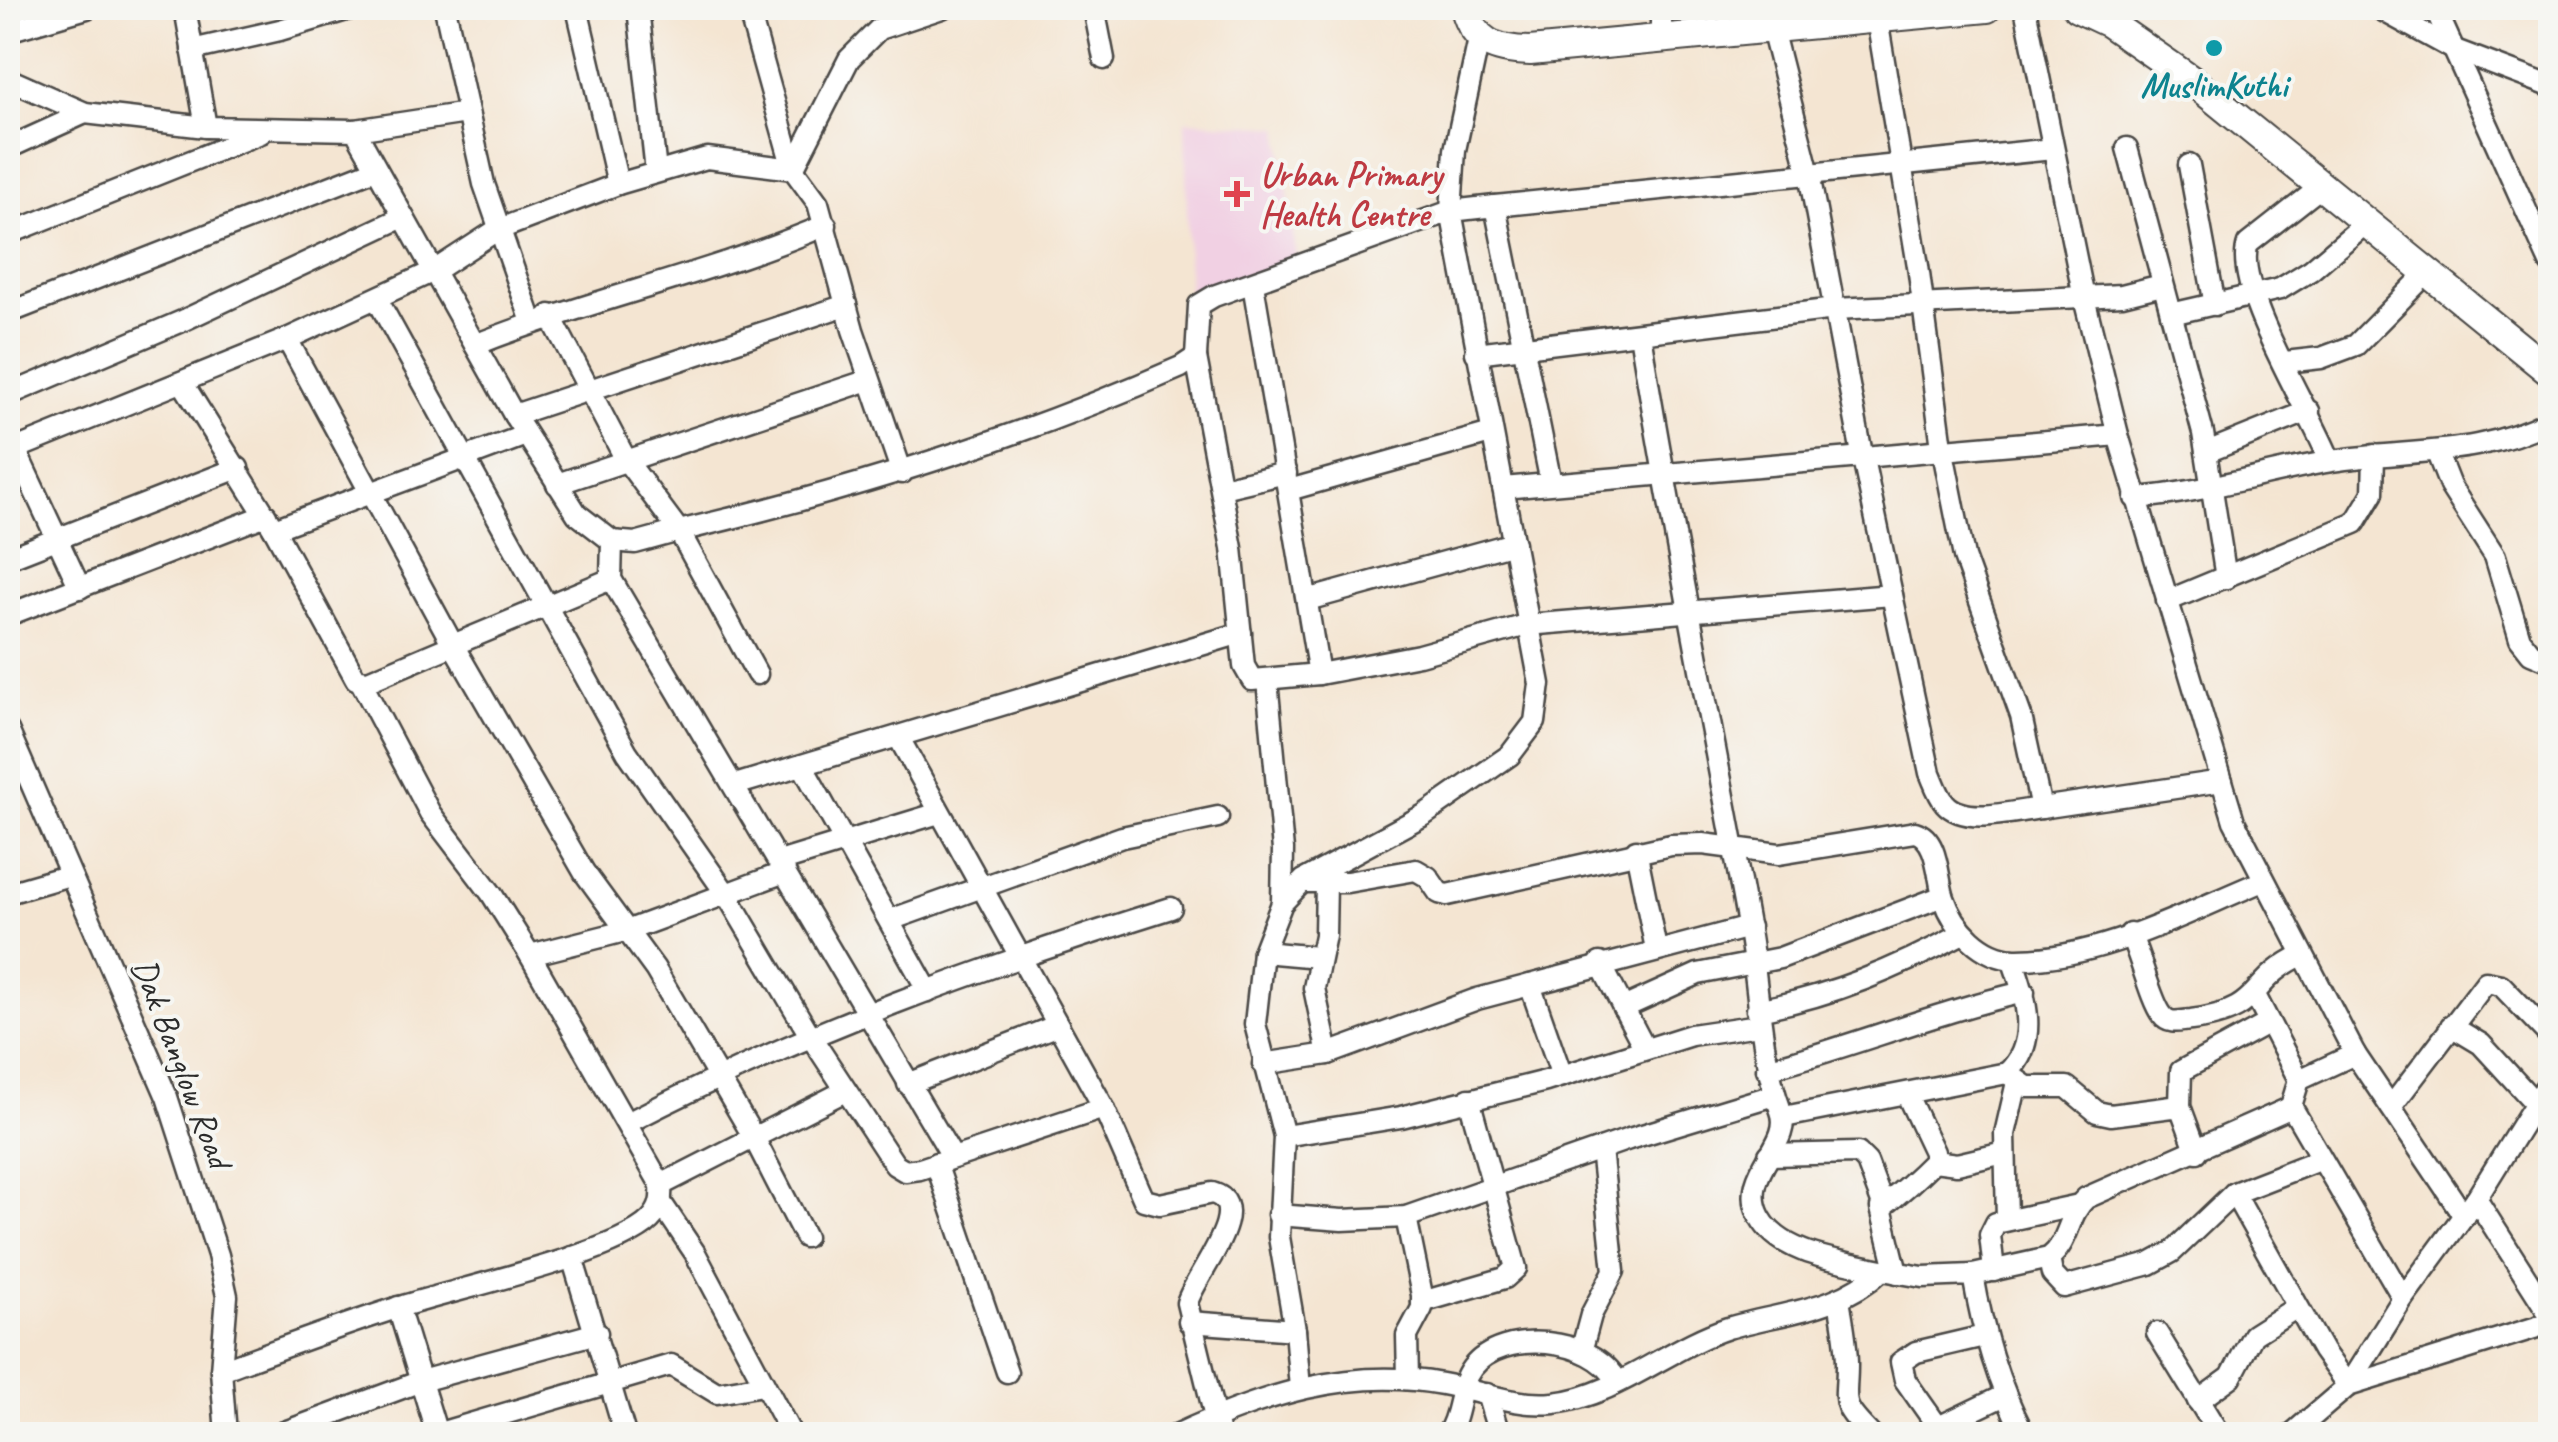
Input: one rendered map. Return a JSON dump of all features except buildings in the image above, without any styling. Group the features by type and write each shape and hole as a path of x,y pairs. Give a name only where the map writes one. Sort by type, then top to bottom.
{"main road":[{"path":"1465,8 1478,39 1499,49 1530,52 1823,16 1877,19 1987,8"},
{"path":"2077,8 2110,24 2191,80 2550,372"}],"street":[{"path":"8,31 86,8"},
{"path":"185,8 206,128"},
{"path":"192,50 353,8"},
{"path":"444,8 466,113 498,230 541,318 590,390 626,460 680,531 757,674"},
{"path":"577,8 618,184"},
{"path":"638,8 656,172"},
{"path":"748,8 793,169 818,203 826,225 869,380 902,472"},
{"path":"793,169 848,60 879,29 942,8"},
{"path":"1094,8 1104,59"},
{"path":"1661,8 1662,36"},
{"path":"2024,8 2084,298 2118,435 2234,820 2356,1054 2391,1107 2550,1314"},
{"path":"2378,8 2454,50 2550,86"},
{"path":"2435,8 2550,263"},
{"path":"1877,19 1924,306 1942,446 1964,557 2021,716 2041,808"},
{"path":"1770,25 1810,174 1921,746 1945,804 1962,813 1989,815 2222,781"},
{"path":"1300,1388 1278,1215 1284,1136 1256,1024 1256,987 1262,952 1282,904 1302,882 1424,814 1510,755 1535,722 1540,684 1451,211 1456,150 1478,39"},
{"path":"8,80 85,113 206,128 355,130 466,113"},
{"path":"8,148 85,113"},
{"path":"8,234 269,130"},
{"path":"355,130 526,435 577,514 612,541 635,542 680,531 978,450 1092,406 1196,356"},
{"path":"2128,148 2207,452 2226,578"},
{"path":"1892,595 1688,608 1527,625 1419,655 1319,674 1252,680 1247,674 1222,488 1196,356 1199,305 1451,211 2054,150"},
{"path":"80,588 11,450 377,300 434,271 498,230 618,184 708,158 793,169"},
{"path":"2189,165 2216,305"},
{"path":"8,314 374,170"},
{"path":"2322,186 2248,244 2244,264 2251,298 2310,411 2330,461"},
{"path":"1496,206 1551,483"},
{"path":"8,395 230,300 401,218"},
{"path":"2171,314 2280,289 2312,270 2366,223"},
{"path":"475,345 541,318 752,256 826,225"},
{"path":"2285,362 2333,355 2356,345 2426,274"},
{"path":"1253,284 1319,674"},
{"path":"1476,353 1836,309 2084,298 2122,295 2162,285"},
{"path":"377,300 544,607 658,800 727,895 810,1037 894,1165 905,1171 1104,1108"},
{"path":"514,415 846,305"},
{"path":"1640,334 1662,472 1748,927 1767,1069 1784,1117 1754,1190 1759,1216 1775,1236 1800,1248 1890,1272 1944,1278 2049,1258 2065,1240 2078,1204"},
{"path":"287,339 453,644 584,872 629,930 753,1136 805,1237"},
{"path":"558,484 869,380"},
{"path":"182,382 270,522 430,813 491,892 629,1122 661,1194 696,1252 791,1434"},
{"path":"2207,452 2310,411"},
{"path":"2135,498 2214,489 2330,461 2437,453 2494,443 2550,420"},
{"path":"1222,488 1288,481 1491,434"},
{"path":"8,615 526,435"},
{"path":"1503,488 1942,446 2118,435"},
{"path":"2437,453 2450,486 2495,556 2520,640 2531,653 2550,661"},
{"path":"2167,601 2355,523 2373,493 2374,456"},
{"path":"8,558 238,468"},
{"path":"612,541 610,578 908,1084 944,1160 1007,1372"},
{"path":"1307,600 1514,543"},
{"path":"361,682 610,578"},
{"path":"735,786 1241,633"},
{"path":"1267,680 1282,850 1282,904"},
{"name":"Dak Banglow Road","path":"8,730 166,1097 218,1254 227,1296 221,1370 226,1434"},
{"path":"899,738 1104,1108 1144,1200 1160,1204 1212,1193 1228,1204 1228,1227 1191,1286 1189,1322 1217,1426"},
{"path":"803,767 928,991"},
{"path":"530,955 629,930 727,895 846,840 939,813"},
{"path":"890,920 1122,837 1218,817"},
{"path":"1302,882 1416,870 1428,877 1439,893 1447,895 1672,844 1732,846 1779,854 1915,832 1930,844 1942,896 1963,932 2012,959 2084,948 2130,934 2264,881"},
{"path":"1636,850 1656,949"},
{"path":"8,894 70,875"},
{"path":"1326,882 1325,935 1314,988 1328,1054"},
{"path":"1623,1008 1709,970 1754,964 1942,896"},
{"path":"629,1122 717,1076 867,1014 1019,956 1171,908"},
{"path":"1263,1064 1328,1054 1530,984 1748,927"},
{"path":"1284,1136 1348,1129 1562,1076 1758,1018 1876,977 1963,932"},
{"path":"2130,934 2166,1020 2232,1014 2255,996 2281,965 2302,955"},
{"path":"1262,952 1318,956"},
{"path":"2007,1220 2004,1154 2012,1078 2026,1045 2024,992 2012,959"},
{"path":"1600,963 1645,1049"},
{"path":"2391,1107 2479,987 2494,980 2550,1036"},
{"path":"1530,984 1562,1076"},
{"path":"1767,1069 1853,1045 1952,1008 2024,992"},
{"path":"2255,996 2298,1080 2292,1106 2403,1298"},
{"path":"2197,1152 2180,1106 2181,1072 2269,1023"},
{"path":"908,1084 1058,1026"},
{"path":"2451,1026 2481,1044 2536,1104"},
{"path":"2298,1080 2356,1054"},
{"path":"1784,1117 2012,1078 2067,1087 2097,1112 2110,1116 2128,1117 2180,1106"},
{"path":"2292,1434 2348,1386 2403,1298 2470,1208 2550,1080"},
{"path":"221,1370 398,1307 572,1257 650,1222 661,1194 753,1136 845,1091"},
{"path":"1907,1095 1934,1152 1934,1161"},
{"path":"1278,1215 1342,1220 1406,1217 1601,1149 1774,1096"},
{"path":"1422,1302 1505,1278 1516,1268 1469,1099"},
{"path":"1994,1270 1991,1228 2007,1220 2078,1204 2292,1106"},
{"path":"1582,1348 1590,1316 1614,1270 1601,1149"},
{"path":"1769,1155 1858,1153 1867,1162 1883,1205 1890,1272"},
{"path":"1883,1205 1902,1195 1912,1179 1934,1161 1957,1164 2004,1154"},
{"path":"2049,1258 2052,1274 2064,1287 2124,1274 2172,1252 2234,1193 2320,1160"},
{"path":"2234,1193 2297,1307 2348,1386"},
{"path":"1406,1217 1422,1302 1407,1336 1408,1380"},
{"path":"572,1257 625,1434"},
{"path":"1178,1434 1217,1426 1300,1388 1347,1380 1408,1380 1550,1404 1575,1400 1724,1330 1840,1300 1890,1272"},
{"path":"1972,1275 1984,1336 2024,1434"},
{"path":"1840,1300 1847,1368 1842,1391 1846,1405 1870,1434"},
{"path":"398,1307 437,1434 671,1365 717,1393 763,1385"},
{"path":"2198,1401 2231,1377 2253,1335 2297,1307"},
{"path":"1189,1322 1295,1330"},
{"path":"2348,1386 2550,1323"},
{"path":"2156,1333 2219,1434"},
{"path":"279,1434 422,1382 597,1334"},
{"path":"1984,1336 1916,1352 1901,1362 1905,1380 1932,1430 2005,1395"},
{"path":"1446,1434 1454,1424 1462,1388 1481,1358 1496,1350 1562,1344 1582,1348 1600,1357 1617,1382"},
{"path":"1487,1394 1499,1434"}],"shaded area":[{"name":"Urban Primary Health Centre","path":"1185,121 1279,127 1297,261 1189,304"}],"place":[{"name":"MuslimKuthi","path":"2214,48"},
{"name":"Urban Primary Health Centre","path":"1237,194"}]}
